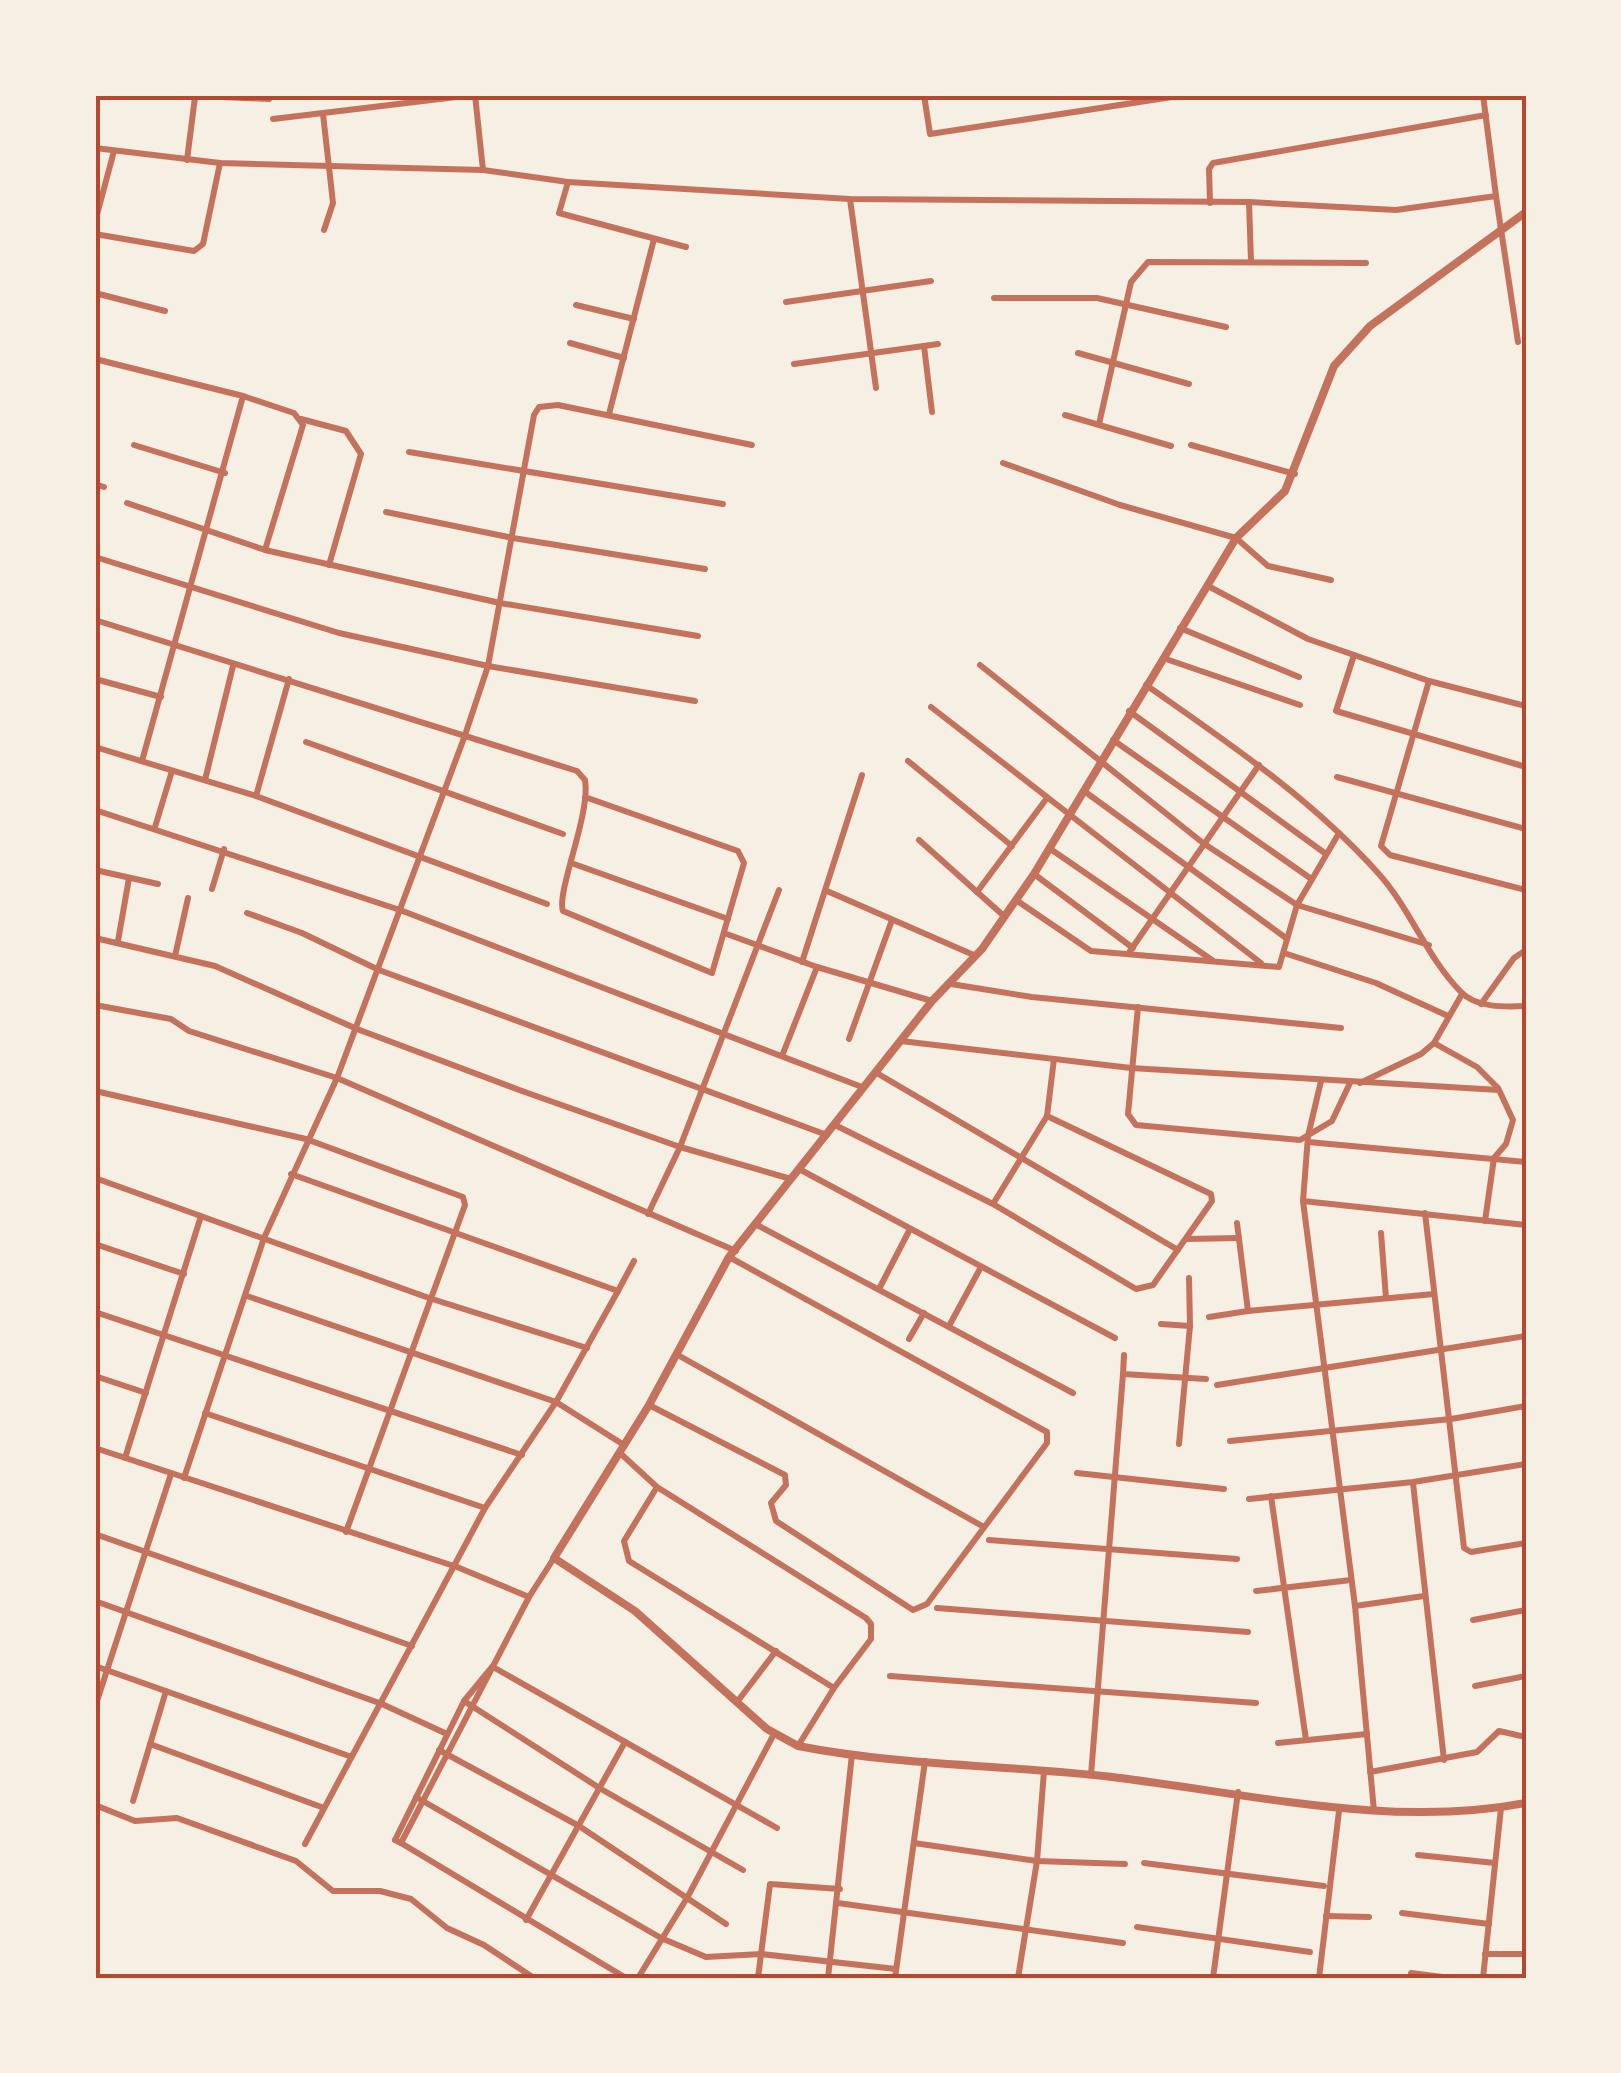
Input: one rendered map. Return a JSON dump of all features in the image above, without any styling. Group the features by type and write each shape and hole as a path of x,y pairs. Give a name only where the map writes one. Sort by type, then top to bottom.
{"street":[{"path":"176,95 269,99"},
{"path":"273,119 474,95 483,170"},
{"path":"924,95 930,134 1185,95"},
{"path":"1483,95 1518,342"},
{"path":"186,160 195,96"},
{"path":"323,114 332,204 324,230"},
{"path":"1210,203 1208,169 1213,163 1486,115"},
{"path":"95,148 220,163 483,170 568,182 850,200 1249,202 1396,210 1496,196"},
{"path":"95,222 114,150"},
{"path":"95,234 194,251 203,244 220,163"},
{"path":"568,182 559,213 686,248"},
{"path":"850,200 876,388"},
{"path":"1249,202 1250,262"},
{"path":"626,1978 394,1840 448,1754 529,1597 649,1405 733,1254 828,1136 862,1087 1005,917 1236,538 1272,508 1295,474 1325,385 1349,346 1499,227 1526,212"},
{"path":"609,414 654,240"},
{"path":"1099,424 1126,303 1137,271 1148,262 1366,263"},
{"path":"786,302 931,281"},
{"path":"95,293 165,311"},
{"path":"994,298 1085,297 1226,327"},
{"path":"576,304 634,319"},
{"path":"570,343 624,358"},
{"path":"794,364 938,344"},
{"path":"924,346 932,412"},
{"path":"1078,353 1189,384"},
{"path":"95,359 243,396 346,431 361,454 329,565"},
{"path":"142,761 209,532 243,396"},
{"path":"184,1478 264,1238 357,1029 488,666 521,470 539,408 558,405 752,445"},
{"path":"1065,415 1170,446"},
{"path":"265,550 304,432 301,418"},
{"path":"134,445 225,473"},
{"path":"1190,445 1295,474"},
{"path":"409,452 722,504"},
{"path":"1003,462 1120,505 1236,538 1268,566 1330,580"},
{"path":"127,503 265,550 329,565 500,603 698,636"},
{"path":"386,512 512,538 705,569"},
{"path":"95,556 339,633 488,666 695,702"},
{"path":"1208,586 1308,639 1429,681 1526,706"},
{"path":"95,620 577,771 585,780 586,797 573,864 560,901 565,913 707,974 715,968 744,863 738,852 586,797"},
{"path":"1179,628 1299,676"},
{"path":"1354,655 1336,712 1526,767"},
{"path":"1163,658 1300,705"},
{"path":"980,664 1203,844 1297,904 1429,945"},
{"path":"205,780 233,666"},
{"path":"95,678 161,698"},
{"path":"256,796 289,680"},
{"path":"1429,681 1380,839 1385,852 1526,890"},
{"path":"1146,685 1260,765 1339,833 1396,895 1462,994 1481,1004 1526,1006"},
{"path":"932,707 1169,896 1262,964"},
{"path":"1129,711 1238,794 1326,854"},
{"path":"1113,740 1310,878"},
{"path":"306,742 563,834"},
{"path":"95,746 256,796 547,904"},
{"path":"908,761 1012,846"},
{"path":"1132,950 1260,765"},
{"path":"155,827 172,770"},
{"path":"802,962 862,775"},
{"path":"1337,777 1526,829"},
{"path":"1084,790 1286,938"},
{"path":"978,892 1047,798"},
{"path":"95,823 97,811 224,849 400,910 862,1087"},
{"path":"1016,900 1084,948 1278,967 1297,904 1339,833"},
{"path":"919,840 1005,917"},
{"path":"1049,848 1213,961"},
{"path":"212,889 224,849"},
{"path":"573,864 728,919"},
{"path":"95,870 158,884"},
{"path":"1034,874 1132,950"},
{"path":"118,942 129,878"},
{"path":"648,1214 725,1036 779,890"},
{"path":"827,891 976,956"},
{"path":"176,956 188,898"},
{"path":"247,913 378,970 828,1136"},
{"path":"849,1040 892,920"},
{"path":"724,933 816,968 932,1001"},
{"path":"95,938 215,966 357,1029 680,1147 791,1179"},
{"path":"1481,1004 1526,950"},
{"path":"1284,953 1376,983 1448,1016"},
{"path":"782,1056 816,968"},
{"path":"951,984 1341,1028"},
{"path":"1359,1083 1421,1054 1434,1043 1462,994"},
{"path":"95,1005 171,1019 188,1031 337,1078 648,1214 733,1254 1047,1432 1047,1442 928,1604 913,1610 776,1521 770,1503 786,1485 784,1476 649,1405"},
{"path":"1138,1007 1128,1114 1136,1125 1526,1162"},
{"path":"901,1041 1130,1068 1499,1090"},
{"path":"1434,1043 1478,1067 1499,1090 1512,1120 1506,1144 1494,1158 1486,1221"},
{"path":"993,1204 1047,1116 1054,1059"},
{"path":"876,1072 1178,1250"},
{"path":"1321,1082 1308,1139 1304,1200 1355,1606 1374,1811"},
{"path":"1308,1139 1332,1120 1350,1083"},
{"path":"95,1091 306,1138 380,1170 461,1195 465,1205 346,1532"},
{"path":"835,1126 993,1204 1136,1289 1153,1285 1211,1206 1211,1194 1047,1116"},
{"path":"800,1168 1115,1338"},
{"path":"291,1174 618,1292"},
{"path":"95,1178 429,1298 586,1348"},
{"path":"1304,1200 1526,1225"},
{"path":"1425,1213 1466,1552 1526,1543"},
{"path":"124,1458 201,1216"},
{"path":"1238,1222 1248,1311"},
{"path":"757,1225 1073,1393"},
{"path":"879,1289 910,1229"},
{"path":"1381,1233 1386,1298"},
{"path":"1186,1239 1239,1238"},
{"path":"95,1244 184,1274"},
{"path":"305,1844 486,1508 556,1402 634,1261"},
{"path":"948,1326 981,1267"},
{"path":"1179,1444 1190,1326 1189,1278"},
{"path":"1209,1316 1434,1294"},
{"path":"247,1296 556,1402 622,1449 657,1487 866,1618 872,1624 870,1639 798,1746"},
{"path":"95,1312 522,1455"},
{"path":"909,1340 924,1313"},
{"path":"1162,1324 1190,1326"},
{"path":"1217,1386 1526,1336"},
{"path":"676,1354 984,1527"},
{"path":"1091,1775 1124,1355"},
{"path":"1123,1374 1206,1379"},
{"path":"95,1376 146,1393"},
{"path":"1230,1442 1451,1419 1526,1406"},
{"path":"205,1414 486,1508"},
{"path":"95,1448 457,1567 529,1597"},
{"path":"1249,1499 1413,1482 1526,1464"},
{"path":"95,1707 171,1474"},
{"path":"1077,1474 1224,1488"},
{"path":"1413,1482 1444,1760"},
{"path":"657,1487 624,1540 624,1555 834,1688"},
{"path":"1270,1496 1306,1740"},
{"path":"95,1534 412,1646"},
{"path":"989,1540 1237,1560"},
{"path":"554,1558 635,1612 774,1734 798,1746 1238,1792 1339,1810 1501,1808 1526,1803"},
{"path":"1256,1591 1352,1580"},
{"path":"1355,1606 1424,1596"},
{"path":"95,1600 382,1704 446,1734"},
{"path":"937,1608 1248,1632"},
{"path":"1474,1620 1526,1610"},
{"path":"737,1702 776,1652"},
{"path":"95,1666 349,1756"},
{"path":"419,1799 446,1734 464,1702 493,1667"},
{"path":"493,1667 777,1828"},
{"path":"890,1676 1256,1703"},
{"path":"1475,1686 1526,1676"},
{"path":"133,1801 166,1691"},
{"path":"464,1702 601,1789 744,1870"},
{"path":"1370,1772 1477,1752 1499,1731 1526,1737"},
{"path":"638,1978 774,1734"},
{"path":"1278,1742 1367,1734"},
{"path":"526,1920 626,1741"},
{"path":"150,1744 324,1808"},
{"path":"438,1750 579,1826 726,1924"},
{"path":"828,1978 852,1754"},
{"path":"419,1799 553,1872 661,1938 706,1956 760,1954 895,1973 926,1760"},
{"path":"1018,1978 1037,1861 1044,1771"},
{"path":"1212,1978 1238,1792"},
{"path":"95,1805 135,1821 176,1818 296,1861 334,1891 380,1891 411,1899 447,1928 484,1945 534,1978"},
{"path":"1483,1978 1501,1808"},
{"path":"1319,1978 1339,1810"},
{"path":"914,1842 1037,1861 1125,1864"},
{"path":"1418,1855 1495,1863"},
{"path":"1144,1863 1324,1886"},
{"path":"758,1978 770,1884 840,1889"},
{"path":"838,1903 1123,1943"},
{"path":"1402,1913 1488,1924"},
{"path":"1326,1916 1369,1917"},
{"path":"1137,1927 1310,1952"},
{"path":"1486,1954 1526,1954"},
{"path":"1411,1973 1450,1978"}]}
